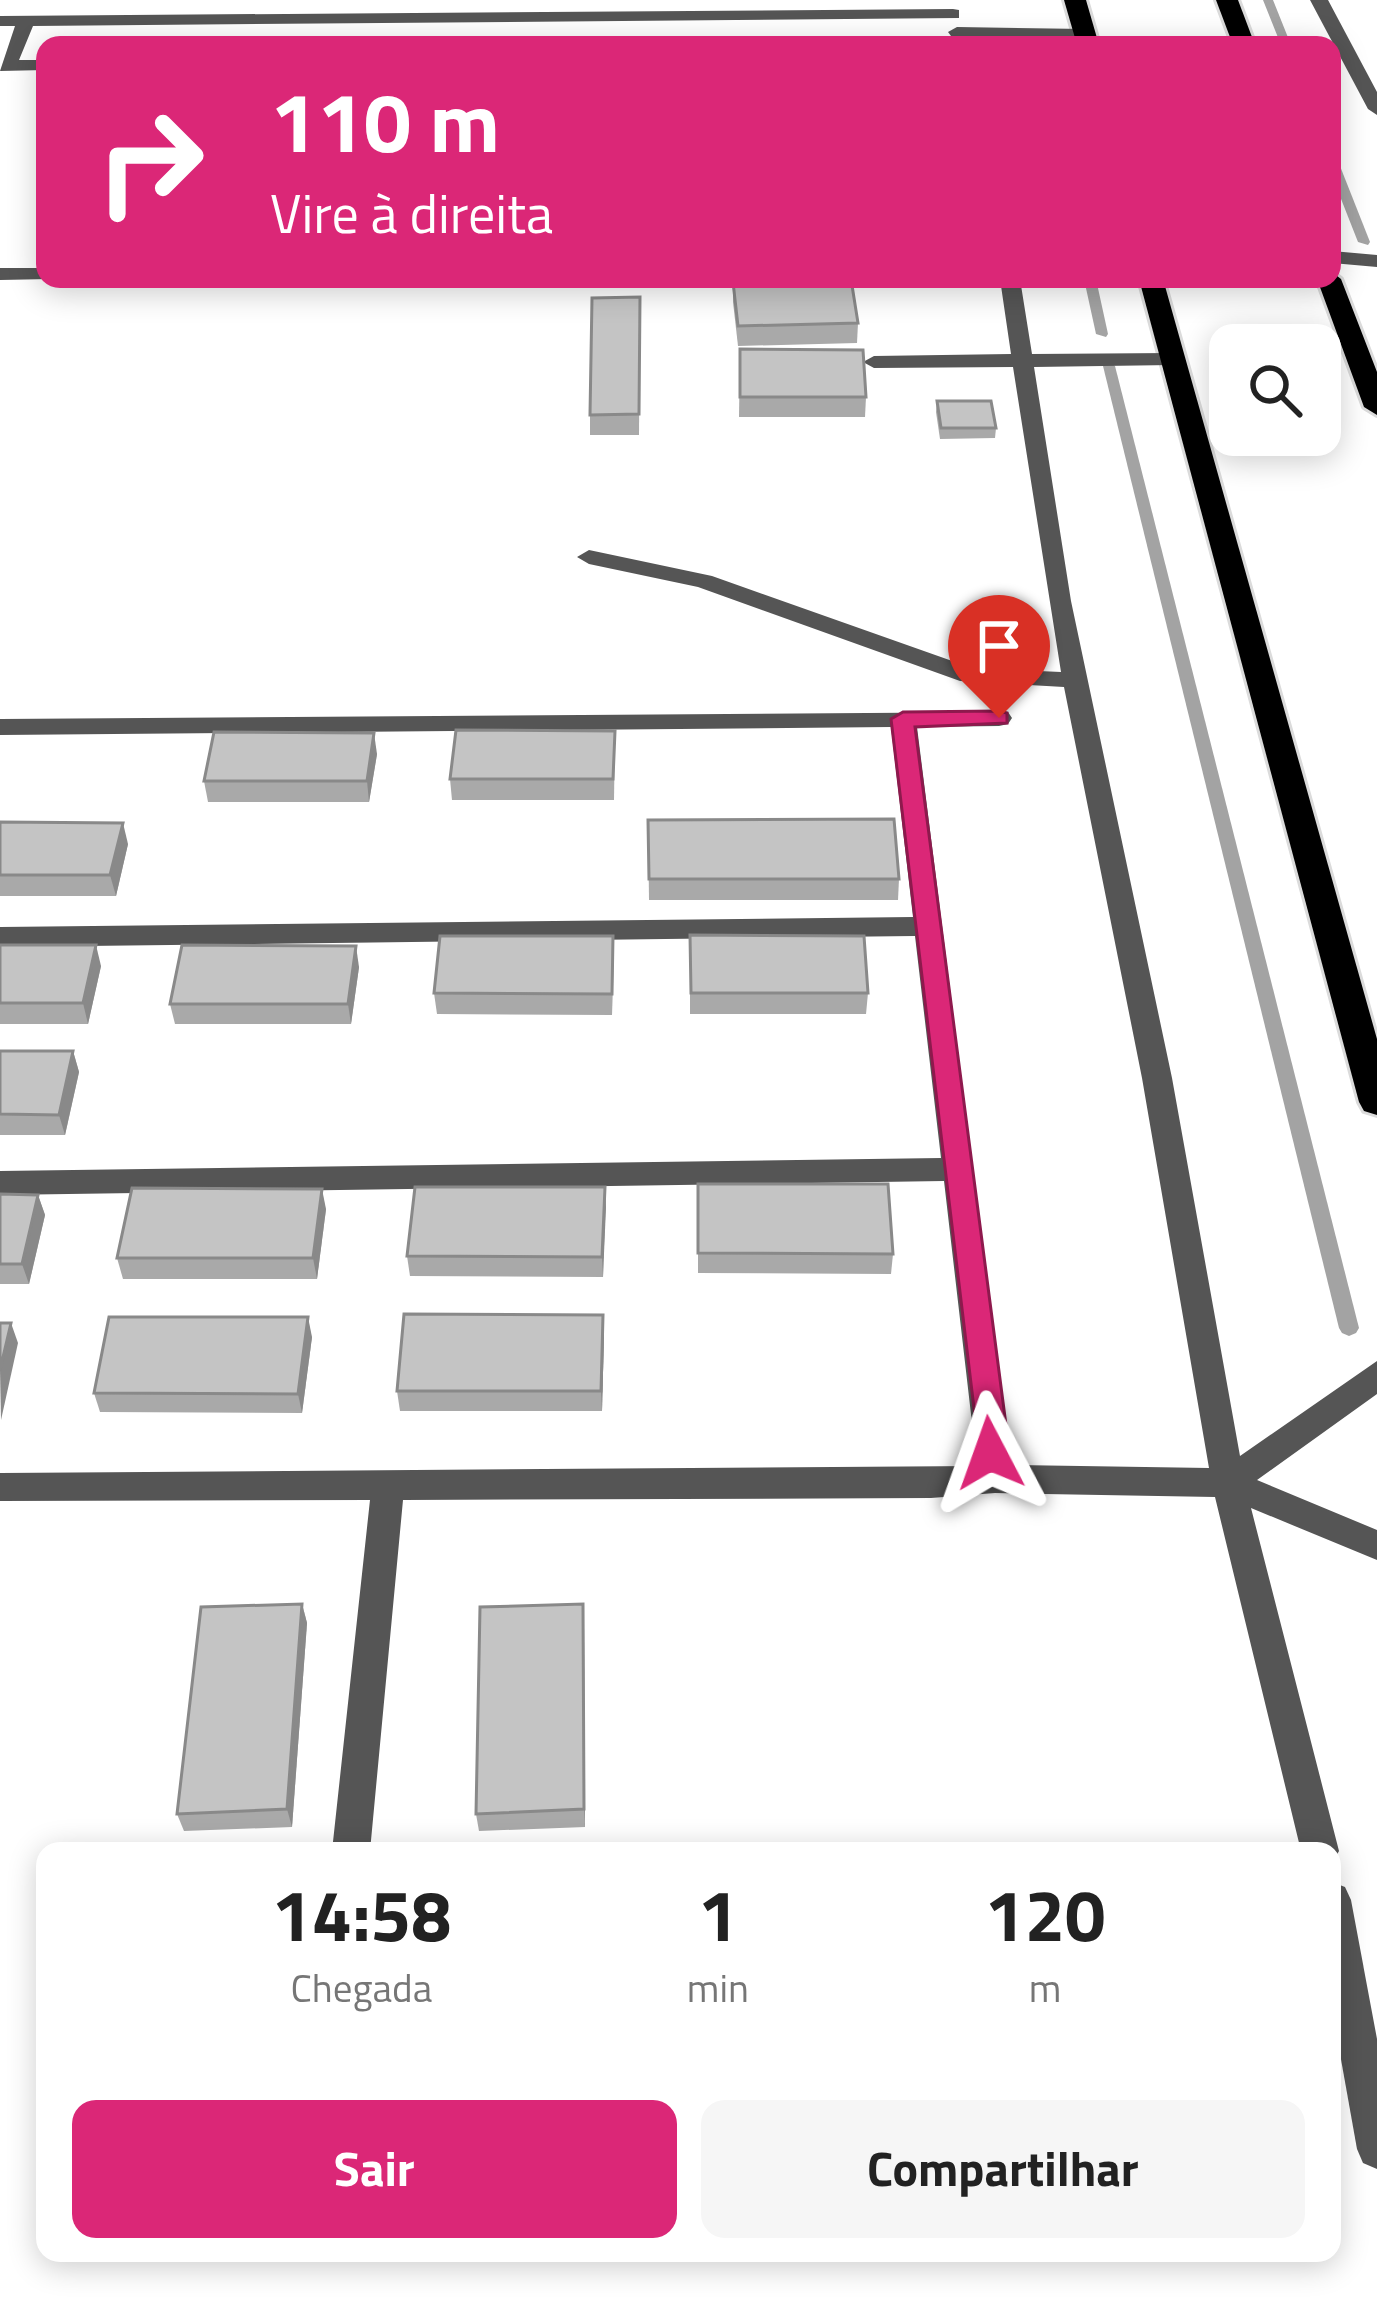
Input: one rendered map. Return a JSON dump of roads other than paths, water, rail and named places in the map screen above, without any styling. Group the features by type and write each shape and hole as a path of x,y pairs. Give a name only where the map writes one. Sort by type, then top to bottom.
{"highway":[{"path":"1075,0 1085,36"},
{"path":"1227,0 1241,36"},
{"path":"1152,288 1377,1102"},
{"path":"1332,288 1377,406"}],"street":[{"path":"1319,0 1338,36"},
{"path":"0,21 368,18 955,23 1061,36"},
{"path":"365,36 368,18"},
{"path":"26,21 4,65 36,65"},
{"path":"1341,42 1377,110"},
{"path":"1341,258 1377,261"},
{"path":"0,274 36,274"},
{"path":"1011,288 1076,680 1152,1056 1228,1484 1318,1842"},
{"path":"874,362 1172,359"},
{"path":"589,556 704,581 969,676 1076,680"},
{"path":"0,728 999,718"},
{"path":"903,719 995,1479"},
{"path":"0,937 927,926"},
{"path":"0,1184 956,1169"},
{"path":"1228,1484 1299,1430 1353,1397 1377,1374"},
{"path":"0,1487 932,1484 995,1479 1228,1484 1377,1545"},
{"path":"352,1842 388,1486"},
{"path":"1341,1950 1377,2149"}],"waterway":[{"path":"1268,0 1282,36"},
{"path":"1341,184 1364,242"},
{"path":"1092,288 1102,334"},
{"path":"1109,366 1349,1328"}]}
